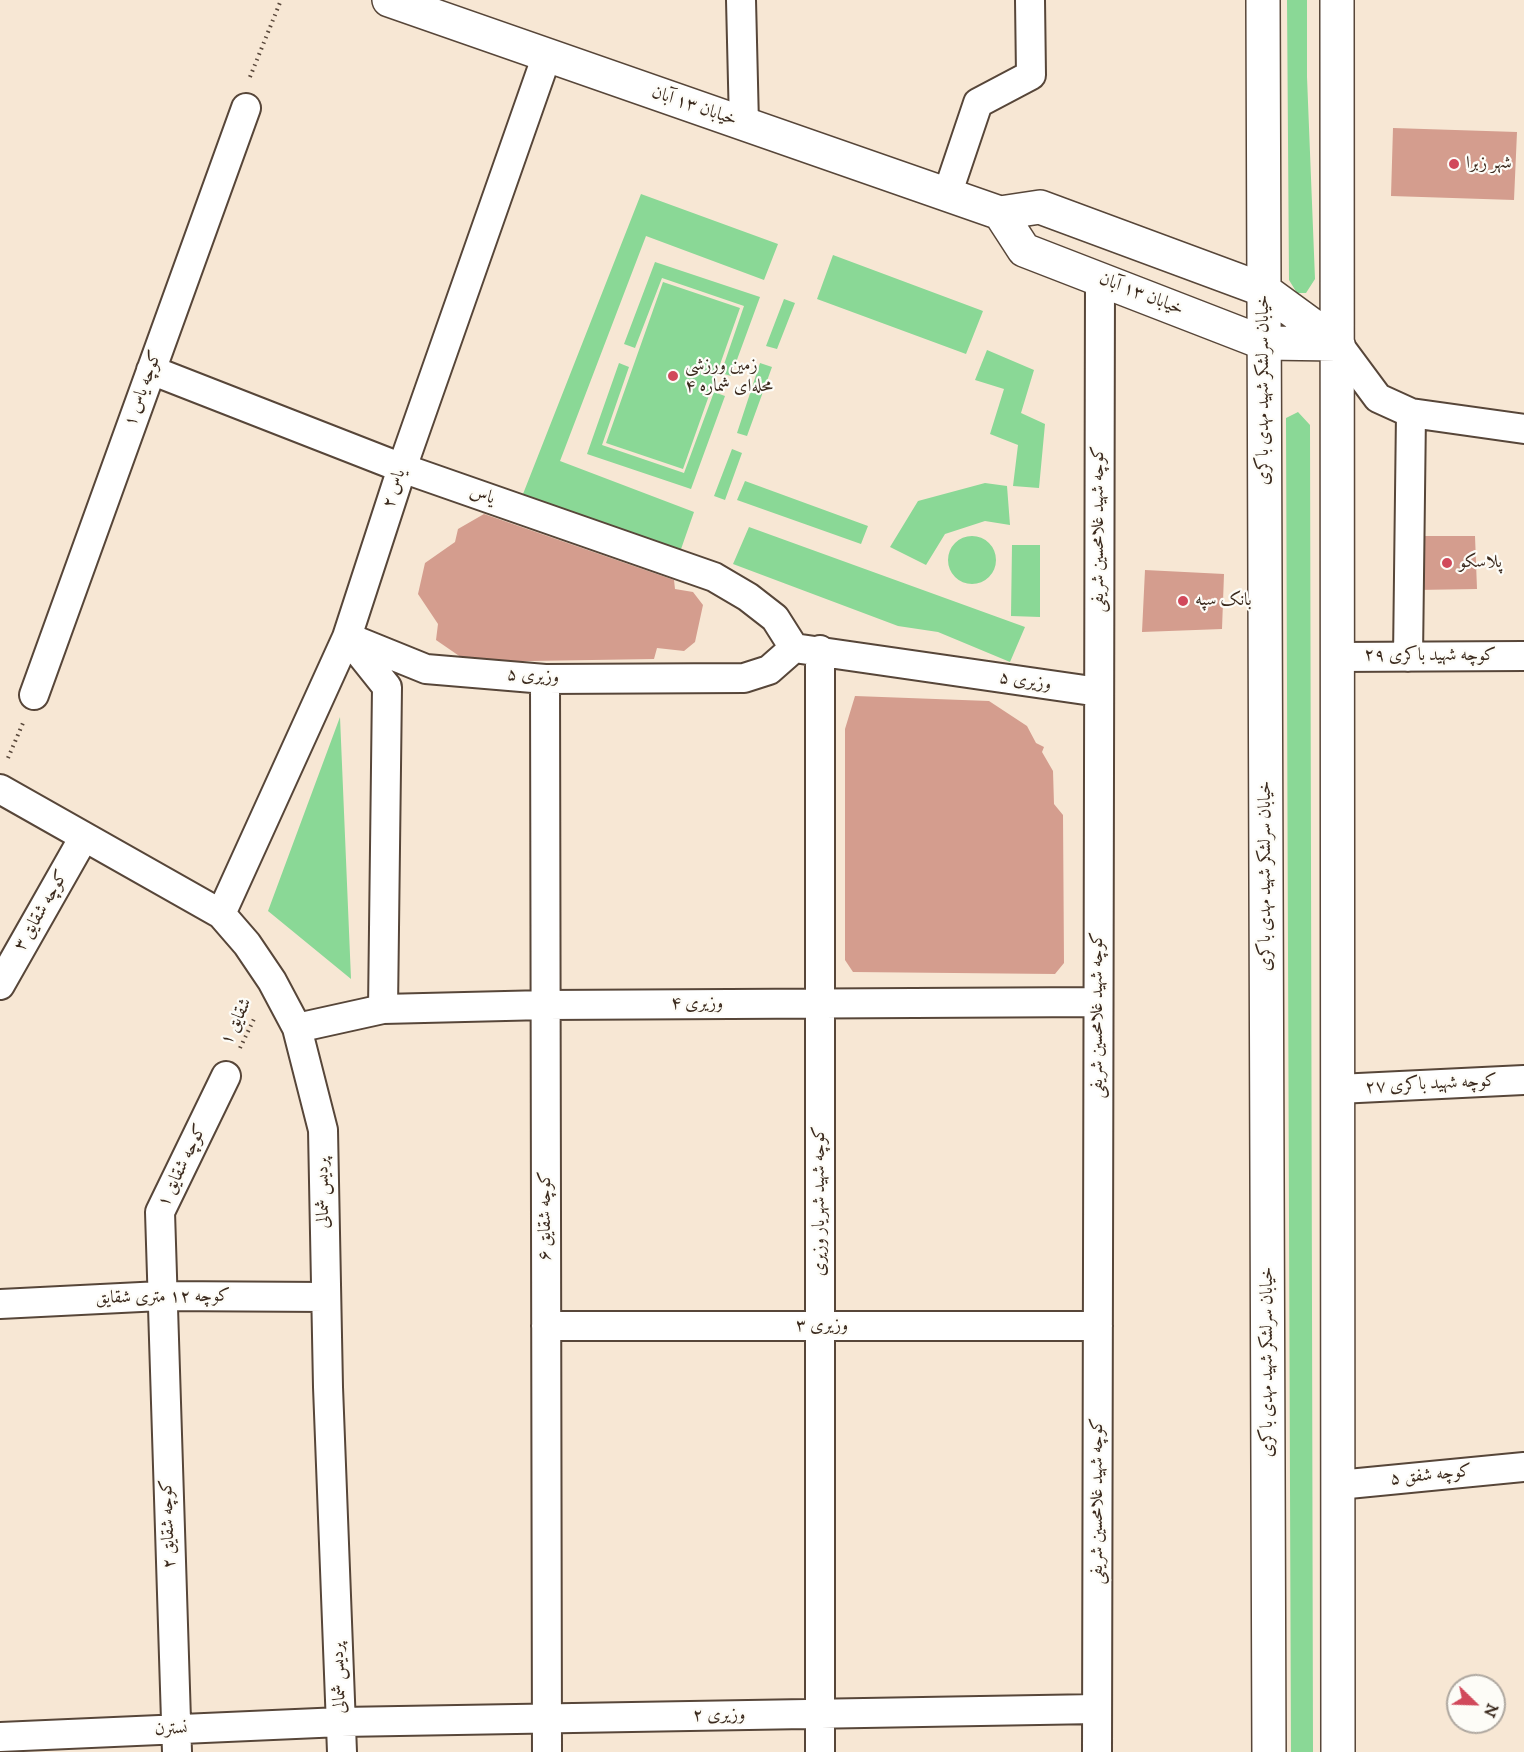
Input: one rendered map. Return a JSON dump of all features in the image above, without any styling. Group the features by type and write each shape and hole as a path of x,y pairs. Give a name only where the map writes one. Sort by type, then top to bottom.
{"main road":[{"name":"خیابان ۱۳ آبان","path":"389,0 1000,213 1040,207 1264,290 1338,344"},
{"name":"خیابان سرلشکر شهید مهدی باکری","path":"1263,0 1269,1752"},
{"path":"1337,0 1338,1752"},
{"name":"خیابان ۱۳ آبان","path":"1000,213 1024,250 1264,343"},
{"path":"1264,343 1338,344"}],"street":[{"path":"741,0 744,124"},
{"path":"947,195 978,103 1030,75 1030,0"},
{"name":"یاس ۲","path":"221,914 347,637 402,468 548,55"},
{"name":"کوچه یاس ۱","path":"34,695 246,108"},
{"name":"کوچه شهید غلامحسین شریفی","path":"1097,1752 1100,279"},
{"path":"1338,344 1378,398 1411,413 1524,429"},
{"name":"یاس","path":"151,370 402,468 714,578 748,597 775,618 807,649"},
{"path":"1407,657 1411,413"},
{"path":"347,637 387,687 382,1009"},
{"name":"وزیری ۵","path":"347,637 426,669 545,679 744,678 769,670 807,649 1099,692"},
{"name":"کوچه شهید شهریار وزیری","path":"807,649 820,1003 820,1752"},
{"name":"کوچه شهید باکری ۲۹","path":"1337,657 1524,656"},
{"name":"کوچه شقایق ۶","path":"545,679 547,1752"},
{"name":"پردیس شمالی","path":"2,778 84,837 221,914 247,944 272,981 297,1028 323,1130 326,1297 342,1752"},
{"name":"کوچه شقایق ۳","path":"0,986 84,837"},
{"name":"وزیری ۴","path":"297,1028 382,1009 546,1005 1098,1002"},
{"name":"کوچه شقایق ۱","path":"161,1296 160,1212 226,1076"},
{"name":"کوچه شهید باکری ۲۷","path":"1338,1089 1524,1080"},
{"name":"کوچه ۱۲ متری شقایق","path":"0,1304 161,1296 326,1297"},
{"name":"کوچه شقایق ۲","path":"161,1296 176,1741"},
{"name":"وزیری ۳","path":"546,1326 1098,1326"},
{"name":"کوچه شفق ۵","path":"1338,1485 1524,1467"},
{"name":"وزیری ۲","path":"341,1722 1097,1709"},
{"name":"نسترن","path":"0,1737 176,1741 341,1722"}],"path":[{"path":"246,108 242,96 281,0"},
{"path":"2,778 34,695"},
{"name":"شقایق ۱","path":"226,1076 272,981"}],"green space":[{"path":"1287,0 1307,0 1307,77 1315,279 1306,293 1297,293 1289,280"},
{"path":"641,194 778,244 764,280 646,236 560,461 694,512 680,552 523,494"},
{"path":"833,255 983,311 966,354 817,299"},
{"path":"655,262 760,297 731,376 721,373 744,306 662,278 635,348 624,344"},
{"name":"زمین ورزشی محله‌ای شماره ۴","path":"663,282 740,308 683,469 606,443"},
{"path":"784,299 795,303 777,349 766,346"},
{"path":"987,350 1034,370 1021,413 1045,424 1039,488 1013,486 1018,445 990,434 1004,389 975,380"},
{"path":"619,363 629,367 602,445 684,473 714,392 725,396 691,489 587,454"},
{"path":"760,363 772,367 747,436 737,433"},
{"path":"1298,412 1310,425 1313,1752 1291,1752 1286,418"},
{"path":"732,449 742,453 725,500 714,496"},
{"path":"745,481 868,526 861,544 737,500"},
{"path":"985,483 1007,486 1010,525 985,521 945,534 926,565 890,547 918,501"},
{"path":"749,527 1025,627 1010,662 938,632 898,626 733,564"},
{"path":"967,536 977,536 989,543 996,555 996,565 989,577 977,584 967,584 952,573 948,565 948,555 959,540"},
{"path":"1012,545 1040,545 1040,617 1011,616"},
{"path":"340,717 351,979 268,911"}],"building":[{"name":"شهر زبرا","path":"1393,128 1517,132 1514,200 1391,196"},
{"path":"484,514 674,580 675,589 693,592 703,605 695,642 684,651 657,648 654,659 468,662 436,640 438,624 418,594 425,563 455,542 458,529"},
{"name":"پلاسکو","path":"1419,536 1475,536 1477,589 1416,590"},
{"name":"بانک سپه","path":"1145,570 1224,574 1222,629 1142,632"},
{"path":"855,696 989,701 1027,726 1036,743 1044,747 1042,752 1053,771 1054,804 1063,815 1064,963 1055,974 853,972 845,960 845,729"}],"place":[{"name":"شهر زبرا","path":"1454,164"},
{"name":"زمین ورزشی محله‌ای شماره ۴","path":"673,376"},
{"name":"پلاسکو","path":"1447,563"},
{"name":"بانک سپه","path":"1183,601"}]}
